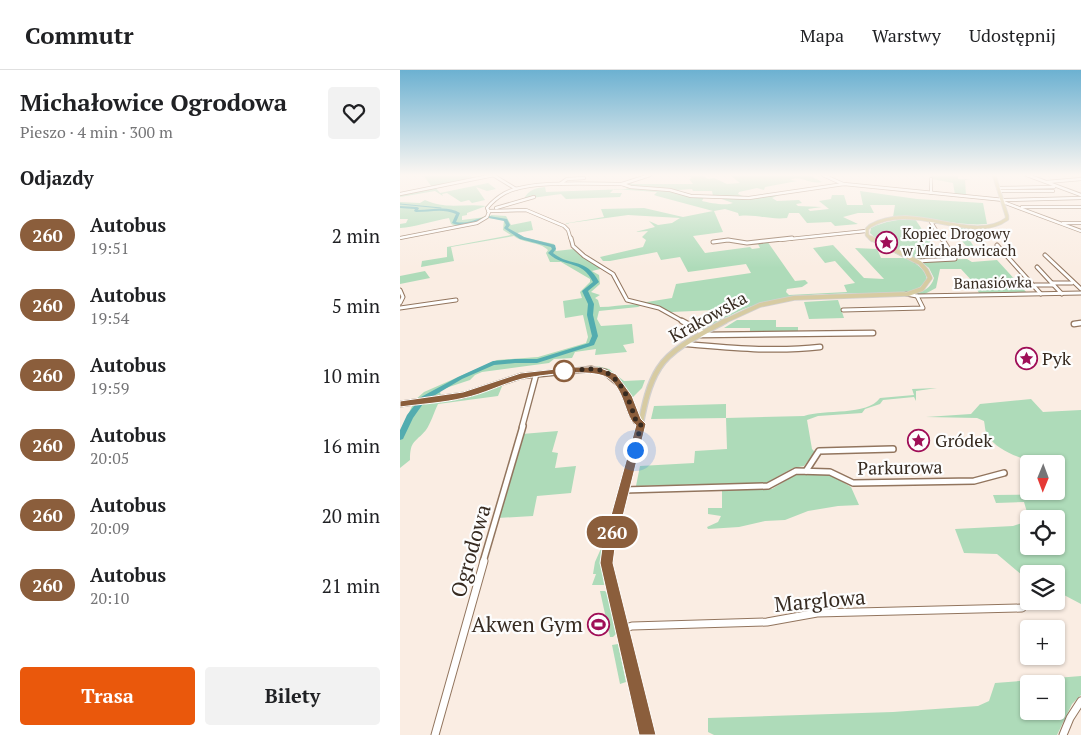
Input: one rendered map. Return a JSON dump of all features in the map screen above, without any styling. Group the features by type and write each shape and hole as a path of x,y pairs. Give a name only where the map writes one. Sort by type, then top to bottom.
{"main road":[{"path":"866,230 876,223 899,217 920,218 976,227 998,225 1007,218 1003,206"},
{"name":"Krakowska","path":"647,735 607,563 608,548 657,372 667,359 686,344 740,313 781,300 815,296 906,294 923,288 930,281 928,270 916,261 873,241 868,236 866,230"}],"street":[{"path":"400,238 471,225 484,220 489,214 487,208 489,206"},
{"path":"488,211 505,206"},
{"path":"1018,207 1081,207"},
{"path":"1018,207 1081,232"},
{"path":"495,209 526,210 564,226 568,230 574,246 584,256 613,274 627,300 659,308 702,334 873,334"},
{"path":"916,261 955,259 931,222 948,223"},
{"path":"1059,223 1081,223"},
{"path":"713,242 728,240 747,243 866,230"},
{"path":"997,246 1041,294"},
{"path":"1045,255 1081,289"},
{"path":"1037,267 1062,294"},
{"path":"1035,285 1072,283"},
{"path":"400,290 403,297 400,303"},
{"name":"Banasiówka","path":"906,294 917,296 1080,294"},
{"path":"844,310 923,308 917,296"},
{"path":"400,308 456,300"},
{"path":"1074,324 1081,323"},
{"path":"686,344 790,350 820,347"},
{"path":"400,404 464,395 509,380 536,375 591,369 605,372 612,376 625,392 636,421 641,424"},
{"name":"Ogrodowa","path":"435,735 515,456 536,375"},
{"path":"806,471 819,451 893,449"},
{"name":"Parkurowa","path":"624,490 768,486 793,471 833,472 847,482 853,483 974,481 1004,473"},
{"name":"Marglowa","path":"621,629 632,626 772,622 817,613 1020,608"},
{"path":"1063,735 1070,718 1081,701"}],"green space":[{"path":"400,206 486,206 467,213 467,215 462,216 462,220 486,217 479,221 455,226 451,224 449,218 400,228 400,224 406,223 408,219 400,219"},
{"path":"695,206 822,207 808,209 810,211 829,209 825,206 871,206 874,213 858,213 843,217 858,224 835,226 831,222 807,223 799,213 789,213 787,218 774,218 739,216 738,213 725,209 714,211 723,232 693,236 705,253 750,247 752,249 760,248 757,242 767,241 795,281 805,280 808,283 802,287 787,289 786,292 789,295 847,292 844,285 855,283 835,261 825,263 813,248 833,245 864,278 884,279 855,248 877,249 881,258 904,258 869,240 912,261 925,273 927,280 918,288 906,292 818,294 771,301 736,312 705,330 689,322 704,325 718,320 737,309 671,312 678,316 664,309 629,300 647,302 672,298 676,284 751,273 746,264 688,272 680,257 661,260 657,252 610,261 603,261 600,257 643,247 646,240 642,237 648,231 635,232 655,227 649,221 658,225 672,223 680,218 628,215 562,224 604,217 601,209 644,208 683,217 713,211"},
{"path":"895,206 984,206 987,224 963,224 917,217 893,217"},
{"path":"491,215 506,216 511,225 531,221 533,230 517,233 526,238 554,244 556,251 574,249 604,268 592,271 599,275 600,284 591,292 600,295 595,298 598,300 600,307 642,305 599,311 597,319 601,326 632,324 634,343 623,345 627,352 595,355 596,349 575,352 572,358 554,359 549,363 482,372 470,380 443,389 440,391 441,397 415,400 424,392 497,360 538,357 586,343 588,337 583,315 565,318 563,301 582,298 580,292 590,282 590,279 561,262 550,262 546,253 548,250 540,245 518,239 514,236 451,247 454,261 421,267 422,261 447,257 447,247 511,235 503,230 504,220 489,218"},
{"path":"915,219 942,259 917,259 887,245 891,244 886,240 879,241 870,233 871,228 882,224 898,220"},
{"path":"949,225 972,229 981,239 969,239 974,247 967,247"},
{"path":"967,259 972,262 997,260 1027,293 979,293 973,282 961,269 940,269 936,288 923,295 913,295 926,289 934,278 929,268 919,260"},
{"path":"425,271 430,278 400,284 400,276"},
{"path":"838,300 844,318 809,319 804,302"},
{"path":"737,320 776,320 776,327 798,327 798,333 750,335 750,328 724,328"},
{"path":"597,366 609,369 624,381 645,380 642,388 632,398 617,378"},
{"path":"503,384 498,396 438,404 428,427 412,445 410,460 400,468 400,433 412,406 466,396"},
{"path":"937,388 916,391 916,401 914,397 883,400 880,404 865,409 862,413 818,416 807,420 812,449 815,452 804,466 793,468 766,483 636,486 640,466 694,463 695,451 727,449 726,418 804,416 856,410 874,404 880,398 914,395 912,389"},
{"path":"1031,399 1043,412 1081,410 1081,604 1065,596 1065,565 1020,565 1020,573 997,554 964,553 955,529 1013,526 1020,524 1020,555 1065,555 1065,510 1026,510 1024,502 996,503 993,495 1020,495 1020,500 1065,500 1065,455 1020,455 1020,457 994,443 987,435 984,421 977,418 926,417 971,414 980,404"},
{"path":"726,404 726,418 651,419 654,406"},
{"path":"558,431 552,452 558,453 555,468 576,466 571,493 537,496 533,516 497,518 522,434"},
{"path":"798,473 829,474 851,487 859,505 808,511 785,520 765,521 739,527 708,529 707,527 718,522 721,516 708,514 708,508 722,508 722,490 772,489"},
{"path":"607,535 602,559 604,585 592,585 596,574 593,574 595,562"},
{"path":"600,591 607,593 617,633 613,637 610,637"},
{"path":"618,644 626,682 620,684 612,645"},
{"path":"1081,676 1081,695 1072,704 1065,718 1065,677"},
{"path":"1020,681 1020,720 1064,720 1057,735 714,735 708,732 708,718 893,712 978,706 989,701 995,683"}],"waterway":[{"path":"421,206 441,208"},
{"path":"400,207 417,208 416,211 447,209 458,213 454,223 458,224 484,218"},
{"path":"400,437 410,417 423,399 460,378 493,363 537,361 592,344 595,336 590,315 591,304 585,291 596,282 592,274 581,266 555,257 550,253 554,249 553,246 522,238 506,228 508,225 506,220 490,217"}],"bus line":[{"name":"260","path":"400,404 453,398 521,376 591,369 605,372 612,376 625,392 629,398 636,421 641,424 608,548 607,563 647,735"}],"place":[{"name":"Kopiec Drogowy w Michałowicach","path":"886,243"},
{"name":"Pyk","path":"1026,359"},
{"name":"Gródek","path":"919,441"},
{"name":"Akwen Gym","path":"599,625"}],"route":[{"path":"564,371 591,369 605,372 612,376 629,398 636,421 641,424 635,450"}]}
